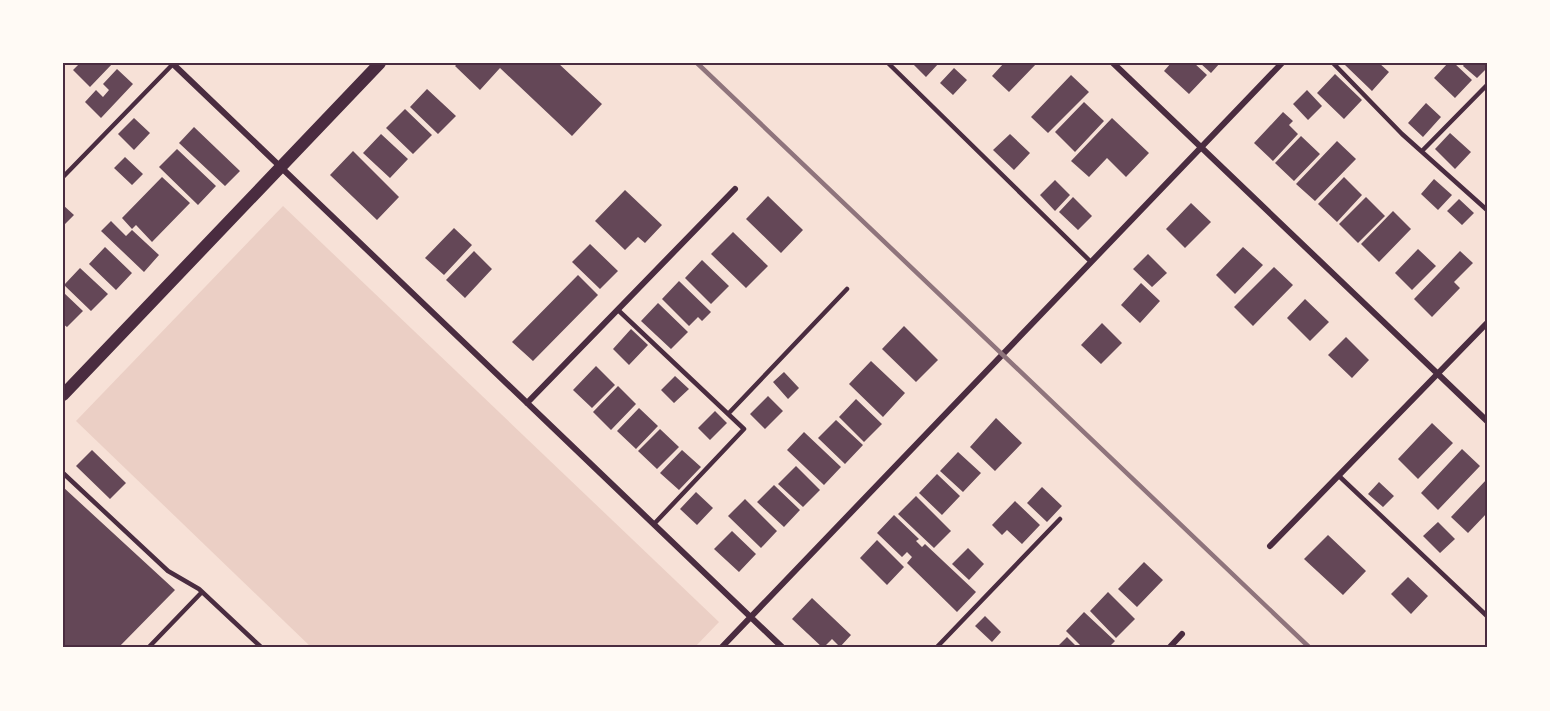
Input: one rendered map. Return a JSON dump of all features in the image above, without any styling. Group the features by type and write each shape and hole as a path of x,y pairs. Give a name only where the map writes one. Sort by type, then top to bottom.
{"main road":[{"path":"63,395 380,63"}],"street":[{"path":"172,63 783,648"},
{"path":"1113,63 1487,421"},
{"path":"721,648 1282,63"},
{"path":"527,403 735,189"},
{"path":"1270,546 1487,323"},
{"path":"1169,648 1182,634"}],"lane":[{"path":"63,177 172,63"},
{"path":"888,63 1091,262"},
{"path":"1333,63 1402,134 1487,210"},
{"path":"1422,151 1487,85"},
{"path":"728,414 847,289"},
{"path":"618,310 744,429 654,524"},
{"path":"63,473 168,571 202,592 262,648"},
{"path":"1339,477 1487,616"},
{"path":"936,648 1060,519"},
{"path":"148,648 202,592"}],"shaded area":[{"path":"283,206 719,622 694,648 312,648 76,421"}],"building":[{"path":"80,63 113,63 90,87 73,70"},
{"path":"458,63 558,63 602,104 572,136 500,68 480,90 455,66"},
{"path":"912,63 939,63 926,77"},
{"path":"1004,63 1037,63 1009,92 992,76"},
{"path":"1171,63 1194,63 1207,75 1189,94 1164,71"},
{"path":"1200,63 1220,63 1211,73"},
{"path":"1347,63 1379,63 1389,72 1372,91 1345,65"},
{"path":"1448,63 1454,63 1472,80 1455,98 1434,78"},
{"path":"1465,63 1487,63 1487,68 1477,78 1463,66"},
{"path":"954,68 967,80 953,95 940,83"},
{"path":"117,69 133,84 101,118 85,102 96,90 103,97 109,90 103,84"},
{"path":"1335,74 1362,100 1344,119 1317,93"},
{"path":"1071,75 1089,92 1048,133 1031,117"},
{"path":"427,89 456,116 438,134 410,107"},
{"path":"1307,90 1322,106 1308,120 1293,104"},
{"path":"1084,102 1104,121 1075,152 1055,132"},
{"path":"1426,103 1441,117 1423,137 1408,123"},
{"path":"405,109 432,135 413,154 386,128"},
{"path":"1283,112 1293,121 1289,125 1298,134 1273,161 1254,143"},
{"path":"134,118 150,133 134,150 118,134"},
{"path":"1112,118 1149,153 1126,177 1107,158 1089,177 1071,161"},
{"path":"194,127 240,171 225,186 179,143"},
{"path":"1450,133 1471,152 1455,169 1435,149"},
{"path":"381,134 408,159 390,178 363,153"},
{"path":"1010,134 1030,153 1014,170 993,150"},
{"path":"1301,136 1320,154 1294,181 1275,163"},
{"path":"1337,141 1356,159 1315,201 1296,184"},
{"path":"177,149 216,186 198,205 159,167"},
{"path":"353,151 399,197 377,220 330,175"},
{"path":"125,157 143,174 132,185 114,168"},
{"path":"162,177 190,203 152,242 136,225 132,229 122,218"},
{"path":"1344,177 1362,195 1337,222 1318,204"},
{"path":"1434,179 1452,195 1438,210 1421,194"},
{"path":"1055,180 1070,195 1055,211 1040,195"},
{"path":"625,190 662,225 645,243 638,237 625,250 595,221"},
{"path":"768,196 803,230 781,253 746,219"},
{"path":"1073,197 1092,216 1078,230 1059,212"},
{"path":"1366,197 1385,216 1358,243 1339,224"},
{"path":"1459,199 1474,213 1462,225 1447,211"},
{"path":"1191,203 1211,222 1185,248 1166,229"},
{"path":"63,205 74,215 63,226"},
{"path":"1393,211 1411,229 1379,262 1361,244"},
{"path":"111,221 126,236 132,230 159,255 144,272 101,231"},
{"path":"454,228 472,245 444,275 425,258"},
{"path":"733,232 768,266 746,288 711,254"},
{"path":"590,244 618,271 600,289 572,262"},
{"path":"105,247 132,273 116,290 89,264"},
{"path":"1243,247 1263,265 1235,294 1216,275"},
{"path":"1418,249 1436,266 1412,290 1395,273"},
{"path":"474,251 492,269 465,298 446,280"},
{"path":"1460,251 1473,263 1454,282 1460,288 1432,317 1414,299"},
{"path":"1148,254 1167,273 1152,287 1133,269"},
{"path":"702,260 729,286 711,304 685,278"},
{"path":"1274,267 1293,285 1253,326 1234,307"},
{"path":"80,268 108,294 91,311 64,285"},
{"path":"578,275 598,295 533,361 512,342"},
{"path":"679,281 711,312 702,321 698,317 689,326 662,299"},
{"path":"1141,283 1160,301 1140,323 1121,305"},
{"path":"63,292 83,311 67,327 63,324"},
{"path":"1305,299 1329,322 1310,341 1287,318"},
{"path":"658,303 688,332 671,349 641,321"},
{"path":"1102,323 1122,343 1101,364 1081,345"},
{"path":"904,326 938,360 916,382 882,349"},
{"path":"631,329 648,345 629,365 613,349"},
{"path":"1346,337 1369,360 1352,378 1328,355"},
{"path":"871,361 905,393 883,417 849,384"},
{"path":"596,366 615,385 592,408 573,390"},
{"path":"784,372 799,388 788,399 773,382"},
{"path":"675,376 689,389 674,403 661,390"},
{"path":"618,386 636,404 611,430 593,412"},
{"path":"768,396 783,411 765,429 750,414"},
{"path":"856,399 882,424 864,442 839,417"},
{"path":"639,408 658,426 636,449 617,431"},
{"path":"715,411 727,423 710,440 698,428"},
{"path":"996,418 1022,443 995,471 970,447"},
{"path":"836,420 863,445 845,464 818,438"},
{"path":"1432,423 1453,443 1418,479 1398,459"},
{"path":"660,429 679,447 657,469 638,451"},
{"path":"804,432 841,467 824,485 787,450"},
{"path":"1462,449 1480,466 1438,510 1421,493"},
{"path":"92,450 126,483 110,499 76,466"},
{"path":"682,450 701,467 679,490 660,473"},
{"path":"958,452 981,473 963,492 940,471"},
{"path":"796,466 820,490 803,507 778,484"},
{"path":"937,474 960,496 942,515 919,493"},
{"path":"1487,479 1487,513 1468,533 1451,517"},
{"path":"1379,482 1394,496 1383,507 1368,494"},
{"path":"774,485 800,510 784,527 757,502"},
{"path":"63,487 175,590 118,648 63,648"},
{"path":"1042,487 1062,506 1047,522 1027,503"},
{"path":"696,492 713,508 697,525 680,509"},
{"path":"916,496 951,531 934,548 898,514"},
{"path":"745,499 777,531 761,548 728,516"},
{"path":"1015,501 1040,525 1022,544 1007,530 1002,535 992,525"},
{"path":"894,515 919,539 916,541 922,547 925,544 976,592 957,612 907,563 912,557 907,552 902,557 877,533"},
{"path":"1438,522 1455,539 1440,553 1423,536"},
{"path":"732,531 756,554 739,572 714,549"},
{"path":"1328,535 1366,571 1343,595 1304,559"},
{"path":"877,540 904,567 887,585 860,558"},
{"path":"968,548 984,564 969,580 952,564"},
{"path":"1144,562 1163,580 1137,607 1118,589"},
{"path":"1408,577 1428,596 1411,614 1391,594"},
{"path":"1108,592 1135,619 1116,638 1090,611"},
{"path":"812,598 851,635 840,647 832,639 823,648 792,619"},
{"path":"1084,612 1115,641 1108,648 1083,648 1066,631"},
{"path":"985,616 1001,632 992,642 975,626"},
{"path":"1067,637 1078,648 1056,648"}],"railway":[{"path":"697,63 1310,648"}]}
